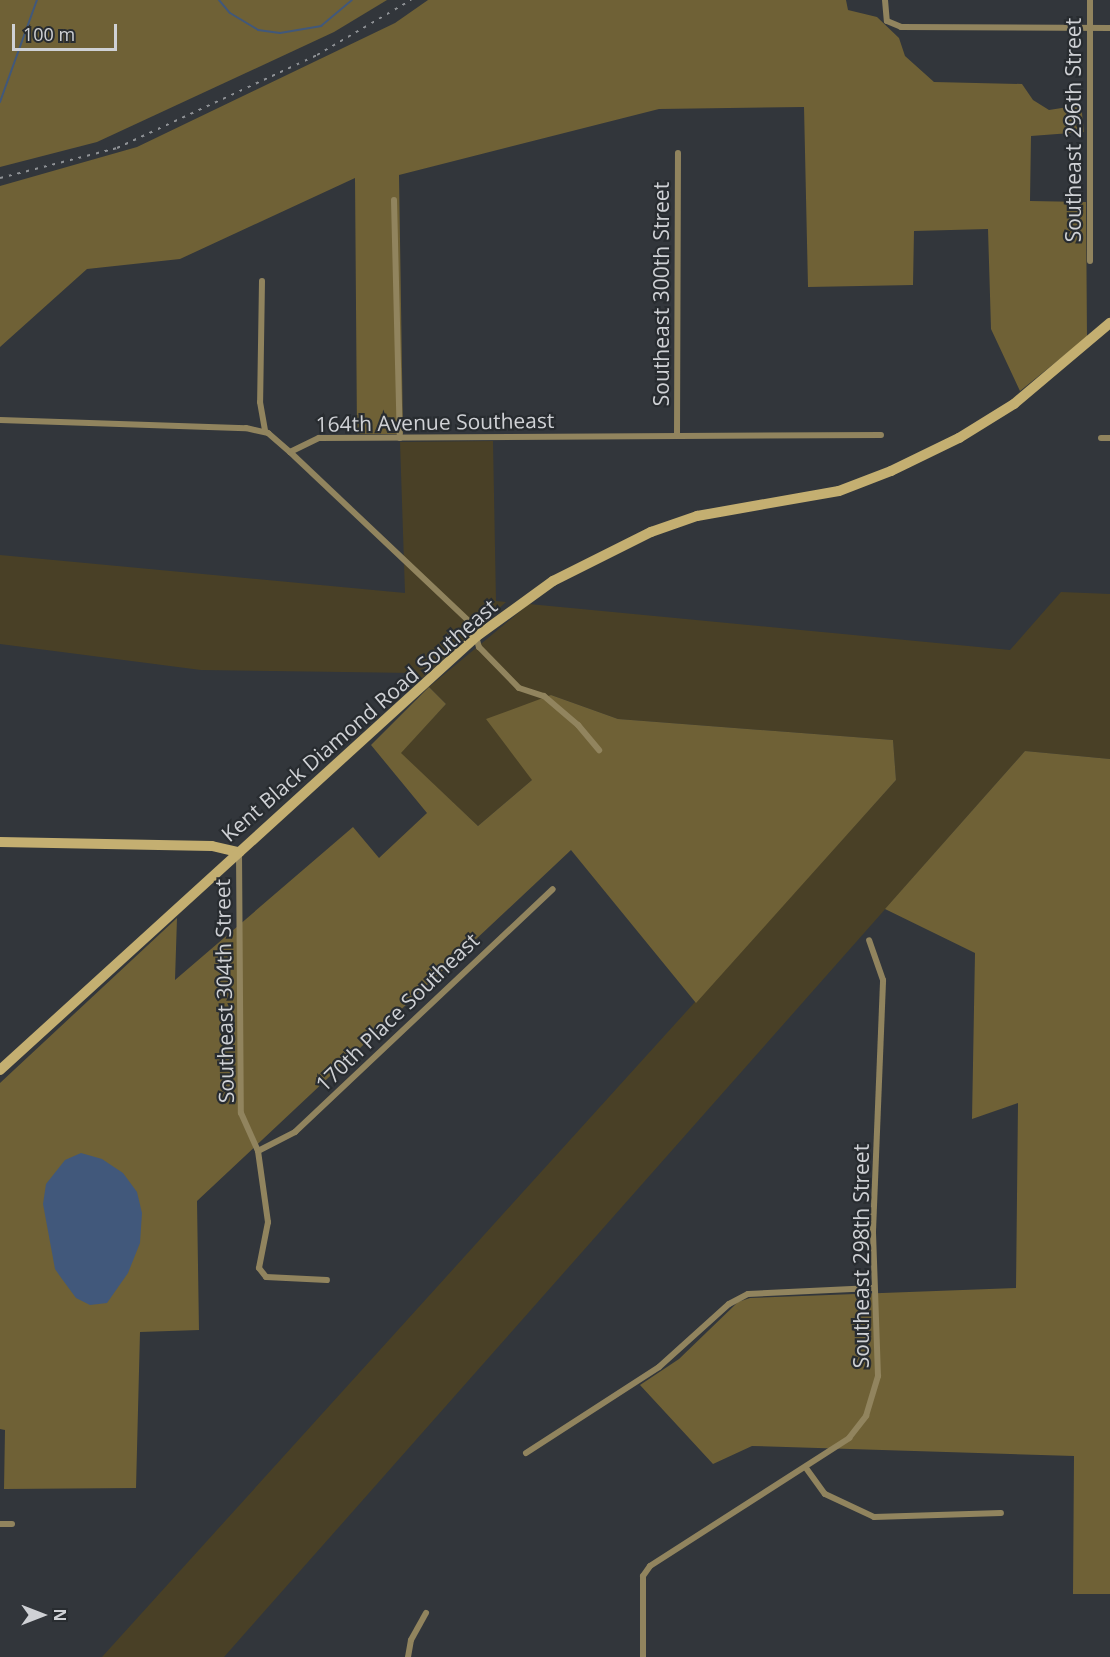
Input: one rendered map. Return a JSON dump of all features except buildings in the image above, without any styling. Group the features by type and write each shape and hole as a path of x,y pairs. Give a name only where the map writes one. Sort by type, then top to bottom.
{"street":[{"path":"885,0 887,21 901,27 1110,28"},
{"name":"Southeast 296th Street","path":"1090,0 1093,73 1090,261"},
{"name":"Southeast 300th Street","path":"677,436 678,153"},
{"path":"394,200 400,438"},
{"path":"0,420 265,431 260,402 262,280"},
{"name":"Kent Black Diamond Road Southeast","path":"0,1071 477,636 553,581 651,532 697,516 839,491 959,438 1014,404 1110,323"},
{"name":"164th Avenue Southeast","path":"265,431 290,452 319,438 881,435"},
{"path":"1101,438 1110,438"},
{"path":"290,452 473,625 479,647 519,688 544,696 578,725 599,750"},
{"path":"0,842 212,846 239,852"},
{"name":"Southeast 304th Street","path":"239,852 241,1113 258,1151 268,1222 261,1274 327,1280"},
{"name":"170th Place Southeast","path":"258,1151 296,1132 553,888"},
{"name":"Southeast 298th Street","path":"643,1657 643,1576 650,1566 747,1500 806,1468 849,1438 866,1416 878,1376 873,1288 883,980 869,940"},
{"path":"526,1453 659,1367 729,1304 748,1294 873,1288"},
{"path":"806,1468 825,1494 874,1517 1001,1513"},
{"path":"0,1524 12,1524"},
{"path":"408,1657 411,1640 426,1613"}],"shaded area":[{"path":"0,0 387,0 334,32 97,142 0,167"},
{"path":"428,0 846,0 848,10 877,17 899,38 905,56 934,82 1022,84 1033,100 1049,110 1081,105 1084,132 1031,136 1030,201 1086,202 1087,337 1020,391 991,329 988,229 914,231 913,285 808,287 804,107 659,109 399,175 403,434 357,434 355,178 180,259 87,269 0,347 0,186 137,147 395,23"},
{"path":"493,441 496,601 506,602 421,679 415,673 201,670 0,644 0,555 405,593 400,442"},
{"path":"1061,592 1110,594 1110,759 1025,751 224,1657 102,1657 896,780 893,740 618,719 551,695 532,780 478,826 400,753 446,704 429,687 529,604 1010,650"},
{"path":"429,687 446,704 401,753 478,826 532,780 486,719 551,695 618,719 893,740 896,780 696,1003 571,850 197,1201 199,1330 140,1332 136,1488 4,1489 5,1430 0,1429 0,1083 177,918 175,980 353,827 379,858 427,813 371,745"},
{"path":"1025,751 1110,759 1110,1594 1073,1594 1074,1456 752,1446 713,1464 640,1385 679,1359 738,1302 750,1298 1016,1288 1018,1103 972,1119 975,953 885,909"}],"water":[{"path":"81,1153 102,1159 123,1173 137,1192 142,1213 140,1243 128,1273 107,1303 90,1305 76,1298 55,1269 43,1204 46,1184 65,1160"}],"waterway":[{"path":"0,102 37,0"},
{"path":"219,0 230,13 258,30 280,33 321,26 352,0"}],"railway":[{"path":"0,178 117,148 317,55 411,0"}]}
